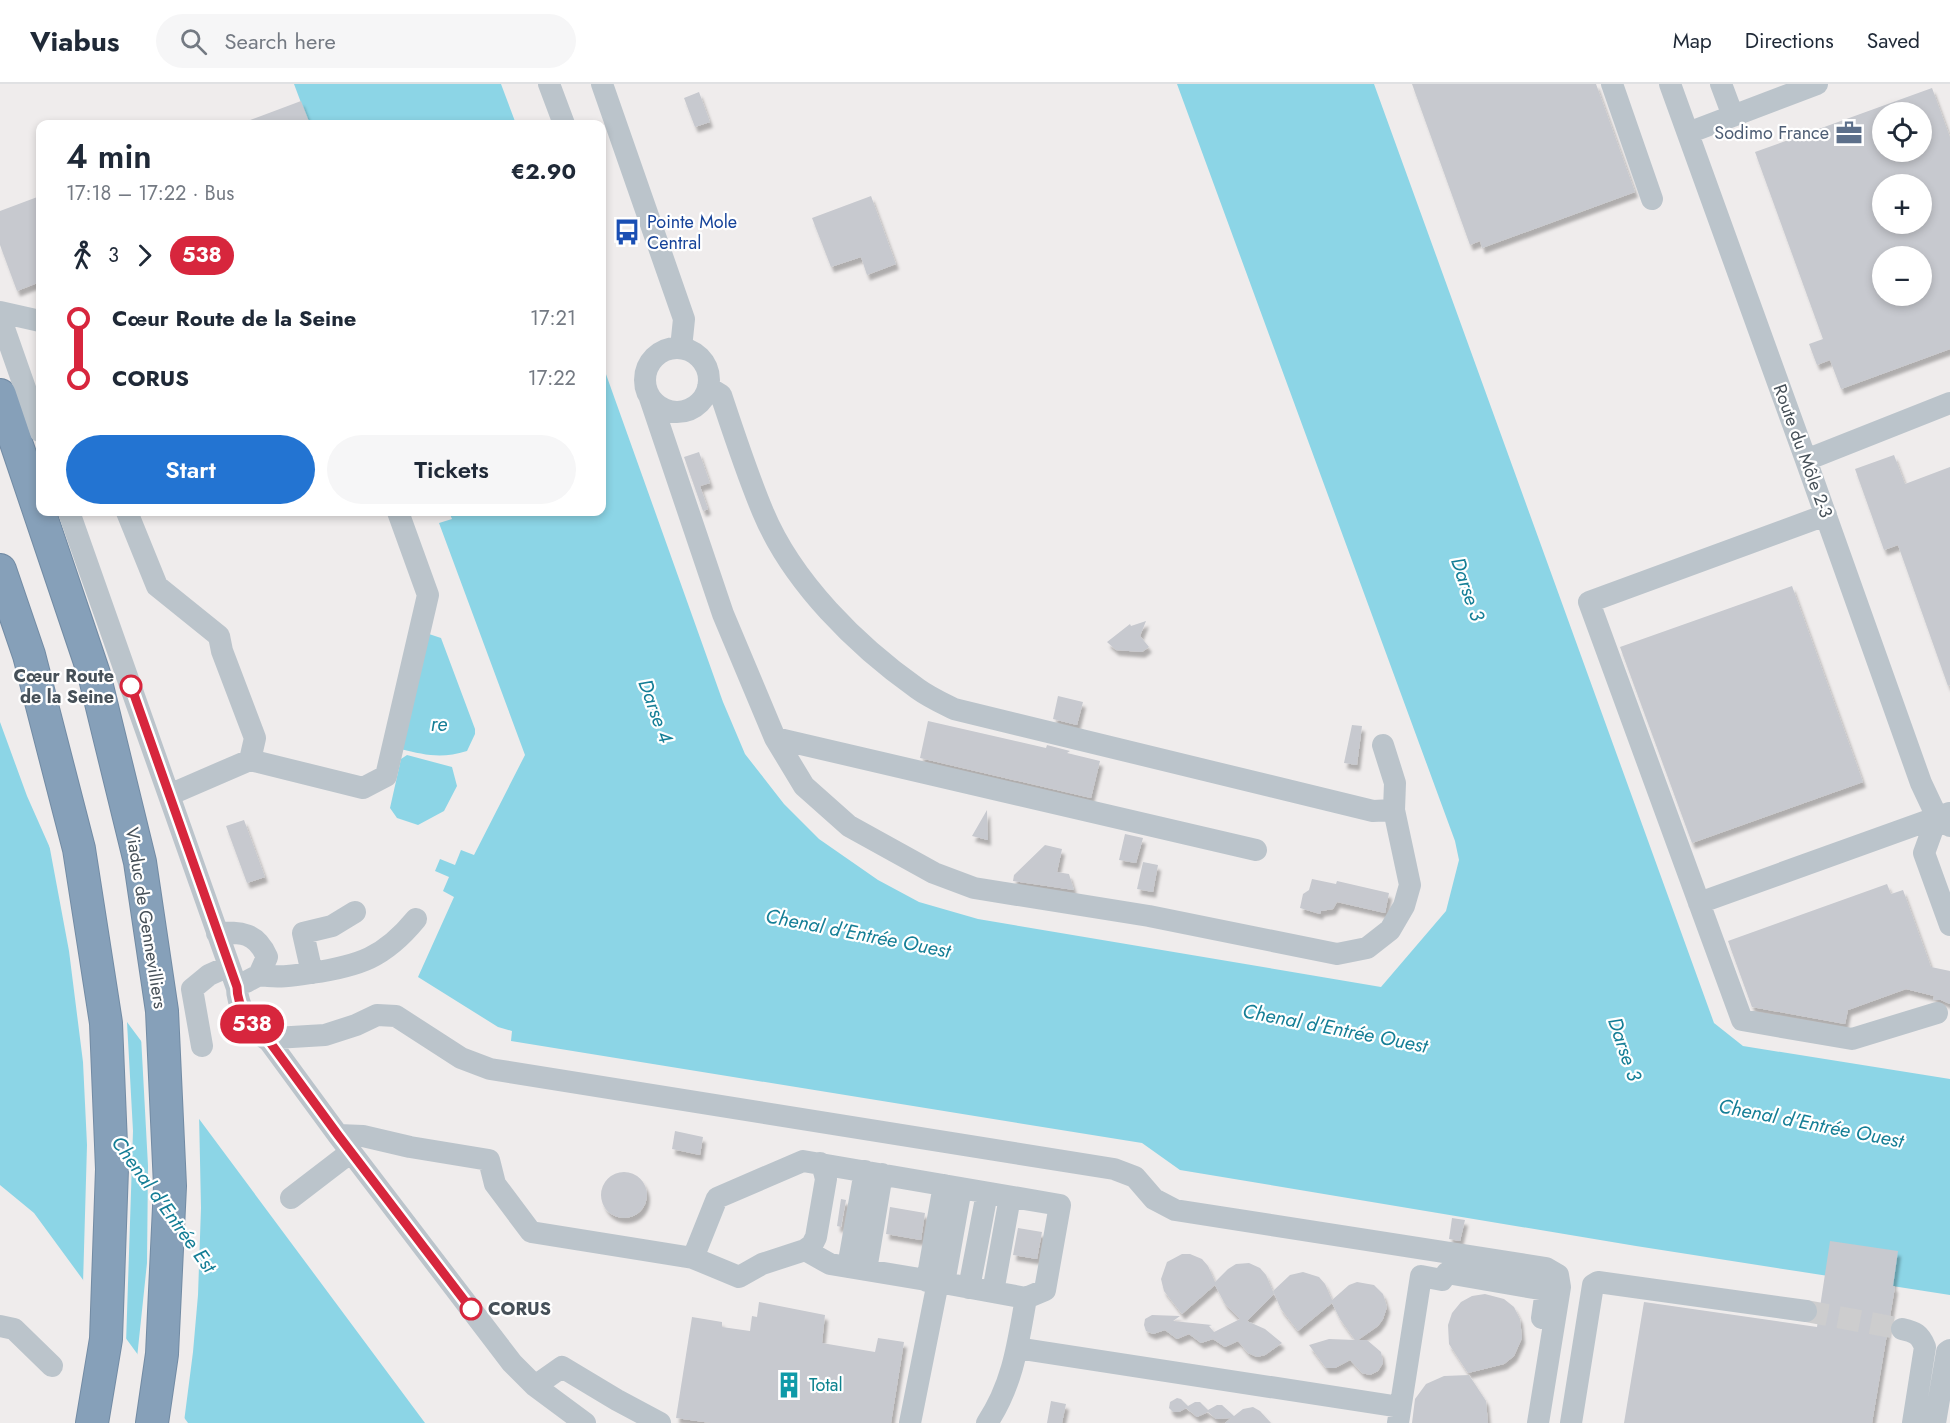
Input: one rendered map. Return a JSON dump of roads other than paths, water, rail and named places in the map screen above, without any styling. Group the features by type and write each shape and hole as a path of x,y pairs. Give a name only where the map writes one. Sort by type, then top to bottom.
{"highway":[{"name":"Viaduc de Gennevilliers","path":"0,395 36,502"},
{"name":"Viaduc de Gennevilliers","path":"41,516 94,674 140,862 162,1011 170,1186 162,1354 152,1423"},
{"path":"0,570 29,655 79,849 106,1023 112,1169 106,1339 92,1423"}],"street":[{"path":"549,84 562,120"},
{"path":"602,84 684,319 681,348"},
{"path":"1612,84 1652,199"},
{"name":"Route du Môle 2-3","path":"1670,84 1921,783 1946,818"},
{"path":"1721,84 1733,116"},
{"path":"1688,133 1817,84"},
{"path":"36,320 0,314 36,419"},
{"path":"650,398 657,406 667,411 688,410 697,405 704,397 709,377 700,358 691,351 681,348 671,348 661,352 652,359 647,367 646,388 723,614 775,738 804,786 849,826 934,873 974,888 1149,916 1337,954 1367,948 1390,930 1404,906 1410,885 1394,810 1395,783 1383,745"},
{"path":"708,387 721,395 764,514 790,560 820,603 852,634 919,690 954,709 1373,811 1394,810"},
{"path":"1806,460 1950,403"},
{"path":"1826,515 1588,602 1742,1020 1852,1039 1937,1013"},
{"path":"70,516 237,987 248,994 272,1040 345,1144 512,1363 535,1386 585,1423"},
{"path":"115,516 142,588 222,651"},
{"path":"129,516 157,586 219,636 222,651 255,738 250,759"},
{"path":"169,795 250,759 363,788 386,776 428,595 399,516"},
{"path":"775,738 1257,850"},
{"path":"1699,903 1946,818"},
{"path":"1946,818 1924,853 1950,925"},
{"path":"312,973 303,933 332,926 355,912"},
{"path":"259,975 277,978 343,969 359,964 396,941 416,919"},
{"path":"216,933 236,932 253,937 262,946 267,957 259,975 237,987"},
{"path":"202,1046 192,989 209,975 229,966"},
{"path":"272,1040 325,1035 377,1015 396,1016 461,1058 490,1069 1114,1169 1135,1177 1154,1199 1175,1210 1546,1268 1557,1275 1560,1287 1538,1423"},
{"path":"291,1198 345,1144 363,1136 410,1147 489,1160 495,1184 531,1232 693,1258 739,1277 762,1264 805,1250 812,1245 816,1238 826,1179 820,1163"},
{"path":"693,1258 717,1198 803,1161 1060,1205 1045,1290 1009,1295 830,1264 805,1250"},
{"path":"857,1269 874,1173"},
{"path":"910,1423 953,1186"},
{"path":"969,1287 987,1192"},
{"path":"987,1423 1007,1386 1017,1348 1009,1295 1018,1198"},
{"path":"1017,1348 1399,1415 1421,1276 1442,1280 1448,1273 1546,1290 1524,1423"},
{"path":"1571,1423 1593,1285 1598,1282 1806,1311"},
{"path":"0,1326 14,1329 52,1366"},
{"path":"1902,1329 1915,1332 1922,1338 1925,1347 1913,1423"},
{"path":"1935,1423 1947,1353 1950,1350"},
{"path":"535,1386 562,1367 660,1423"}],"water":[{"path":"294,84 501,84 514,120 308,120"},
{"path":"1177,84 1374,84 1714,1023 1743,1046 1950,1079 1950,1295 1636,1246 1180,1170 1142,1143 511,1041 512,1031 498,1027 418,977 454,897 443,891 449,877 435,871 440,859 455,865 461,850 474,855 525,755 439,523 452,519 451,516 606,516 606,374 723,702 745,754 784,804 819,839 878,880 919,902 978,919 1381,987 1446,911 1459,860 1455,841"},
{"name":"re","path":"429,634 441,638 475,729 467,751 449,755 434,755 400,749"},
{"name":"Chenal d'Entrée Est","path":"0,722 27,796 127,1022 425,1423 188,1423 34,1213 0,1185"},
{"path":"407,755 452,767 457,786 444,811 418,825 397,818 390,808 401,759"}],"tunnel":[{"path":"1806,1311 1902,1329"}],"place":[{"name":"Sodimo France","path":"1849,133"},
{"name":"Pointe Mole Central","path":"627,232"},
{"name":"Cœur Route de la Seine","path":"131,686"},
{"name":"CORUS","path":"471,1309"},
{"name":"Total","path":"789,1385"}],"water label":[{"name":"Darse 3","path":"1468,589"},
{"name":"Darse 4","path":"656,711"},
{"name":"Chenal d'Entrée Ouest","path":"858,933"},
{"name":"Chenal d'Entrée Ouest","path":"1335,1028"},
{"name":"Darse 3","path":"1625,1049"},
{"name":"Chenal d'Entrée Ouest","path":"1811,1123"}]}
